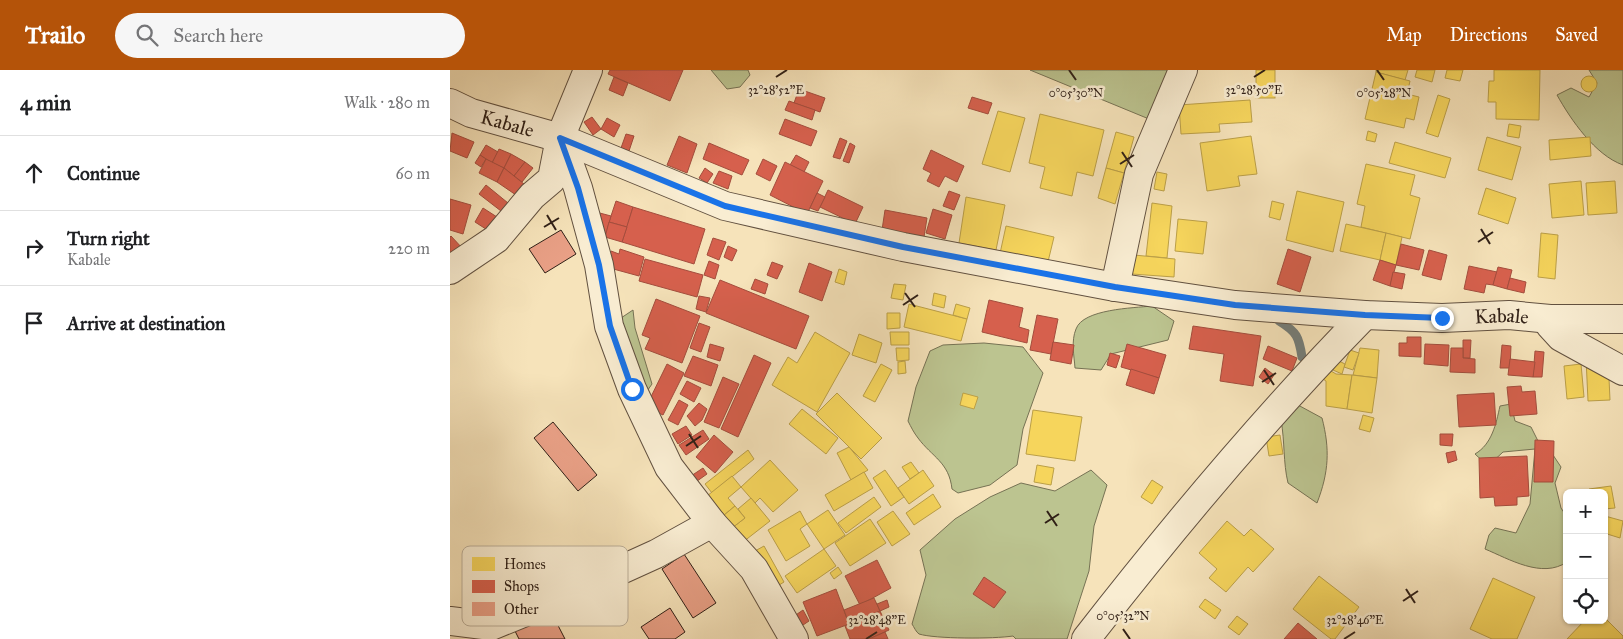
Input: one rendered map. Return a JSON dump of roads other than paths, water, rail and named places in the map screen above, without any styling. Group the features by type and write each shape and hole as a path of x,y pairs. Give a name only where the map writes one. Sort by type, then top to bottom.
{"street":[{"path":"450,270 496,239 532,196 552,178 560,138 588,70"},
{"path":"1115,287 1139,174 1183,70"},
{"name":"Kabale","path":"450,103 471,113 560,138 725,206 903,247 1115,287 1235,305 1365,315 1442,318 1509,315 1550,319 1623,318"},
{"path":"560,138 578,188 599,265 610,326 632,389 669,467 712,523 754,569 794,639"},
{"path":"1086,639 1212,480 1296,385 1365,315"},
{"path":"1550,319 1550,325 1561,337 1623,371"},
{"path":"628,567 656,554 712,523"}],"waterway":[{"path":"1279,321 1290,328 1296,336 1300,344 1302,357"}]}
